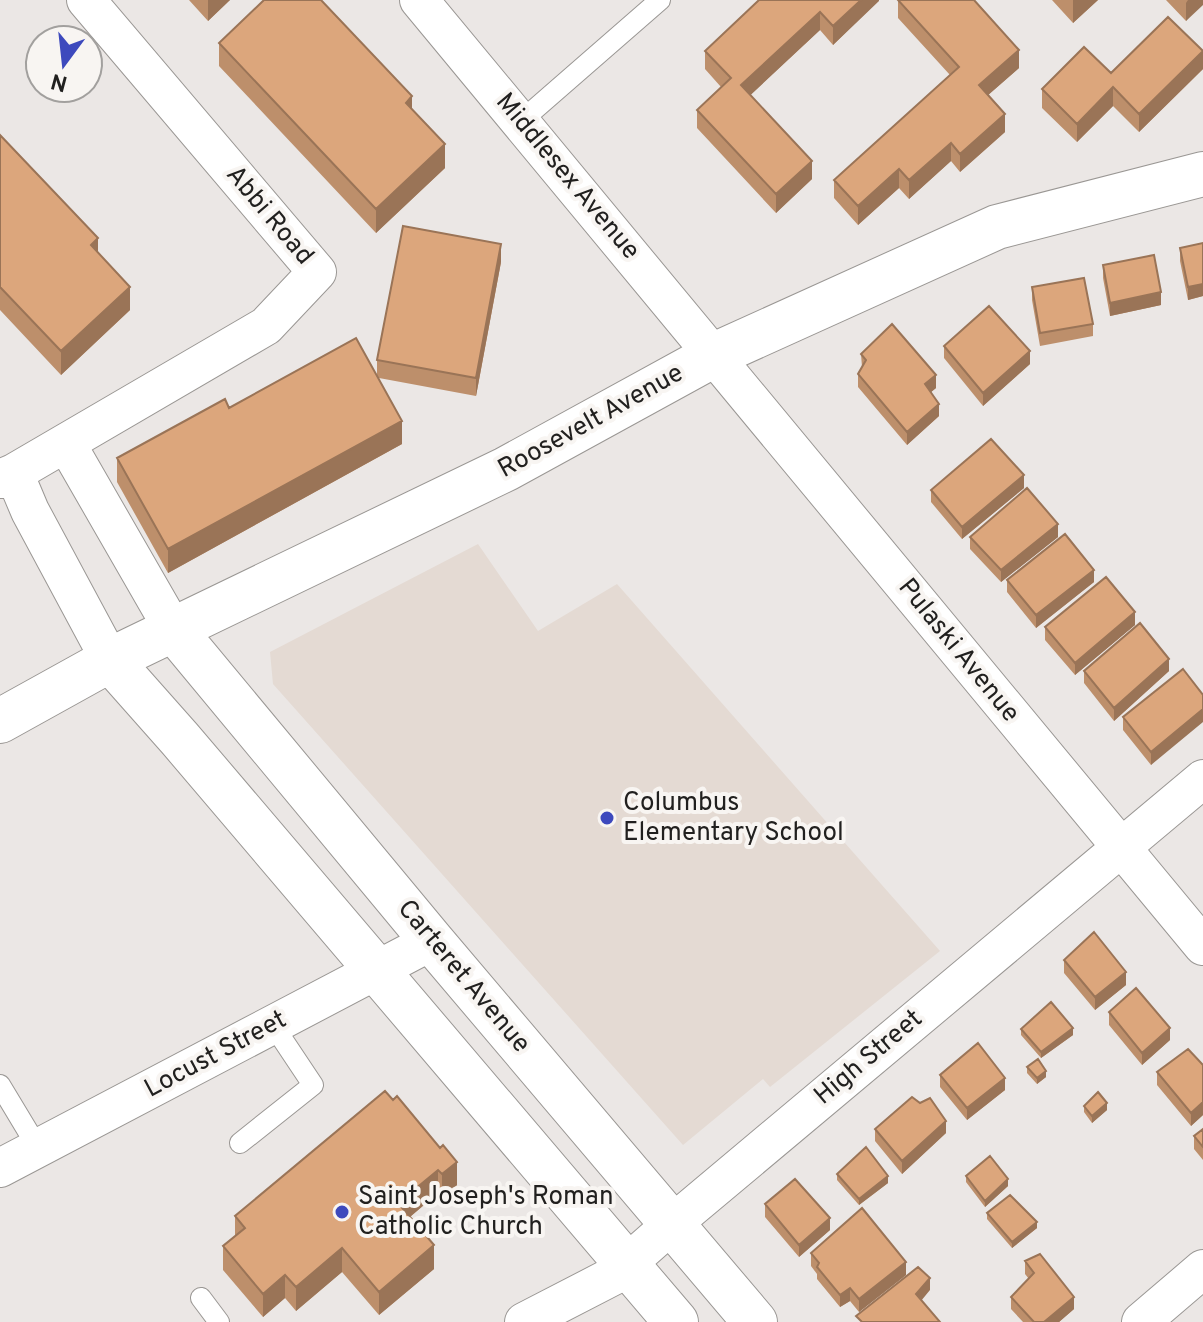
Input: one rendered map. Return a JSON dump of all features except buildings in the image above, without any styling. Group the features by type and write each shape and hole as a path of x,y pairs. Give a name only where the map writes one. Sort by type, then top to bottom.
{"street":[{"name":"Abbi Road","path":"86,0 317,272 266,326 7,476 30,511 110,660"},
{"name":"Middlesex Avenue","path":"419,0 714,355"},
{"name":"Roosevelt Avenue","path":"0,721 110,660 506,469 714,355 997,227 1203,174"},
{"name":"Pulaski Avenue","path":"714,355 1203,946"},
{"path":"66,443 173,629"},
{"name":"Carteret Avenue","path":"173,629 755,1322"},
{"path":"110,660 676,1322"},
{"name":"High Street","path":"524,1322 613,1276 1203,779"},
{"name":"Locust Street","path":"0,1168 432,941"},
{"path":"1141,1322 1203,1269"}],"lane":[{"path":"520,122 660,0"},
{"path":"240,1143 313,1085 273,1025"},
{"path":"0,1085 38,1148"},
{"path":"201,1298 219,1322"}],"shaded area":[{"name":"Columbus Elementary School","path":"478,544 538,631 617,584 940,951 770,1087 763,1079 683,1145 273,684 270,652"}],"place":[{"name":"Columbus Elementary School","path":"607,818"},
{"name":"Saint Joseph's Roman Catholic Church","path":"342,1212"}]}
